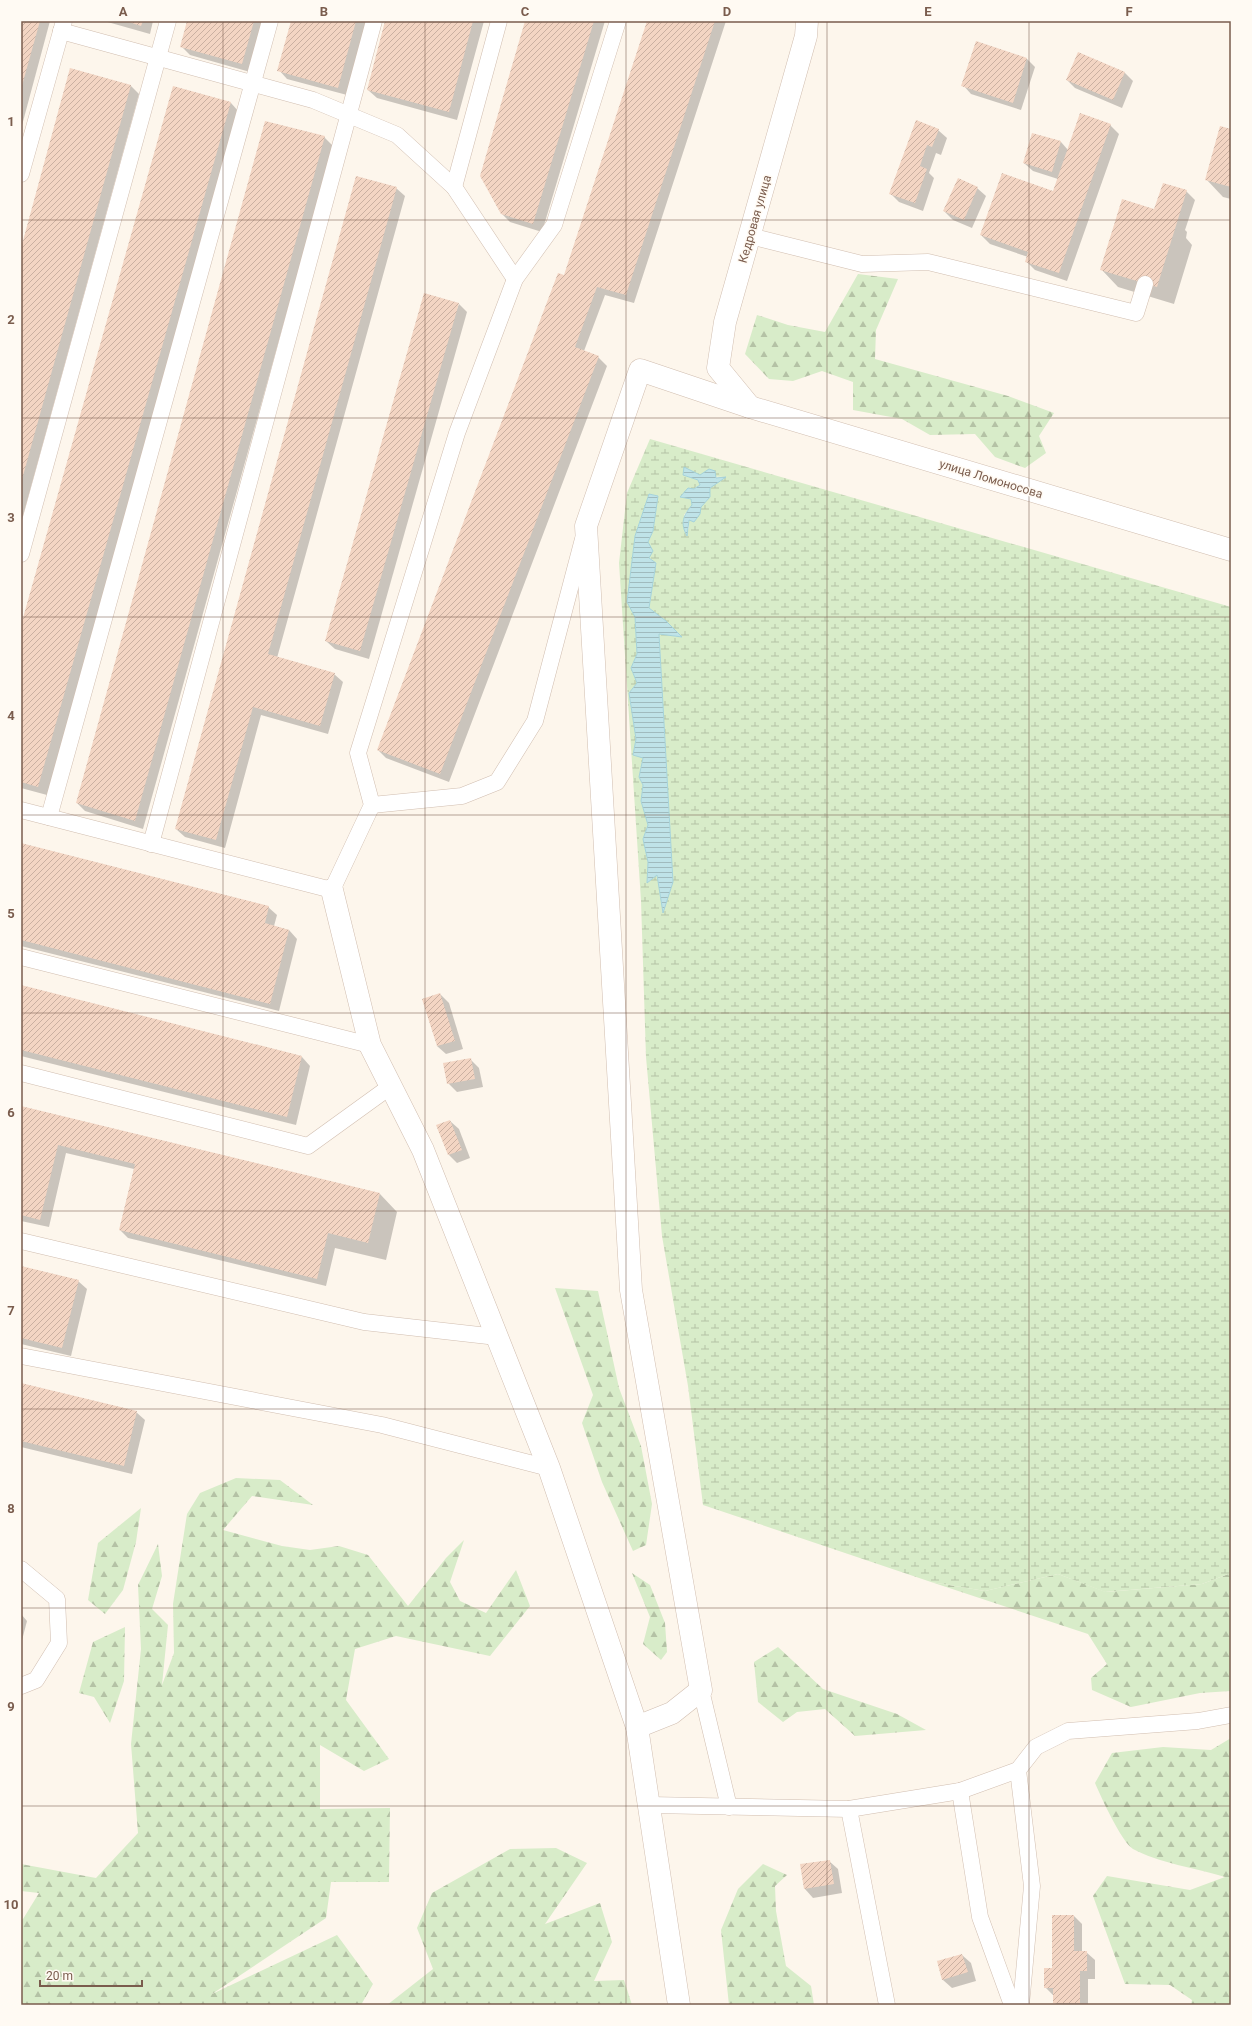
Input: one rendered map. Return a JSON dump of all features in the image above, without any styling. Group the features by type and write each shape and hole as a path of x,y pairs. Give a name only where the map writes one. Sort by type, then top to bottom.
{"street":[{"name":"Кедровая улица","path":"750,407 718,368 725,322 806,36 807,21"},
{"name":"улица Ломоносова","path":"586,526 640,370 750,407 1231,550"},
{"path":"586,526 630,1290 701,1690 672,1713 637,1727"},
{"path":"332,890 370,1045 423,1150 549,1468 637,1727 650,1805 679,2005"}],"lane":[{"path":"21,554 168,21"},
{"path":"49,818 270,21"},
{"path":"151,844 347,115 374,21"},
{"path":"454,187 499,21"},
{"path":"21,810 332,890 372,805 358,753 457,433 515,279 554,225 618,21"},
{"path":"21,174 62,26 158,58 313,100 397,135 454,187 515,279"},
{"path":"750,236 862,264 928,262 1136,313 1145,284"},
{"path":"372,805 462,796 497,782 535,720 586,526"},
{"path":"21,957 370,1045"},
{"path":"21,1073 308,1146 391,1086"},
{"path":"21,1241 364,1322 497,1337"},
{"path":"21,1356 382,1425 549,1468"},
{"path":"21,1569 57,1599 59,1643 36,1680 21,1686"},
{"path":"701,1690 729,1807"},
{"path":"650,1805 849,1809 960,1791 1018,1770 1036,1747 1068,1731 1198,1721 1231,1715"},
{"path":"1018,1770 1032,1886 1021,2005"},
{"path":"960,1791 980,1917 1012,2005"},
{"path":"849,1809 887,2005"}],"green space":[{"path":"858,274 898,279 876,330 875,359 1008,396 1054,413 1039,436 1046,453 1025,468 995,457 975,434 930,435 902,419 853,410 853,382 822,371 793,381 769,379 745,354 757,315 788,325 825,332"},
{"path":"650,439 1231,607 1231,1573 1202,1584 1105,1592 1058,1574 985,1591 931,1582 703,1505 688,1386 662,1236 646,1057 641,901 619,563 627,493","holes":["683,475 725,477 710,488 710,497 689,520 689,530 684,515 692,505 691,499 680,497 700,485 698,480","649,494 658,496 653,531 648,542 649,558 656,563 649,608 666,621 681,637 659,634 673,882 663,912 657,874 647,883 648,862 643,839 648,825 641,801 643,785 639,777 643,757 633,755 636,739 629,693 637,683 631,668 637,654 635,616 627,602 635,536"]},
{"path":"555,1288 598,1291 619,1388 641,1446 652,1504 646,1545 633,1551 602,1482 582,1423 593,1395"},
{"path":"236,1478 280,1480 313,1505 252,1496 223,1530 282,1546 310,1550 339,1546 368,1555 408,1606 446,1558 464,1540 450,1582 460,1601 486,1613 516,1570 530,1606 490,1656 396,1636 355,1649 346,1700 389,1759 364,1771 320,1745 320,1809 390,1808 389,1882 331,1882 326,1918 212,1994 337,1935 373,1984 361,2005 21,2005 21,1919 23,1919 39,1893 21,1891 21,1864 96,1878 138,1833 131,1744 141,1649 138,1585 158,1544 162,1576 152,1609 168,1625 162,1685 174,1653 173,1604 187,1514 200,1493"},
{"path":"141,1508 136,1542 123,1590 105,1614 88,1600 98,1543"},
{"path":"632,1573 650,1585 665,1623 667,1652 661,1660 643,1644 650,1617"},
{"path":"1231,1573 1231,1691 1200,1693 1131,1707 1092,1690 1091,1678 1107,1664 1088,1634 931,1582 985,1591 1058,1574 1106,1592 1202,1584"},
{"path":"125,1627 124,1681 110,1723 94,1697 79,1693 93,1642"},
{"path":"778,1647 823,1689 897,1714 926,1730 855,1736 825,1709 797,1712 783,1722 758,1702 754,1662"},
{"path":"1231,1738 1231,2005 1191,2005 1192,2000 1170,1985 1125,1984 1093,1896 1107,1876 1190,1890 1225,1877 1153,1858 1133,1849 1117,1828 1095,1783 1112,1753 1163,1747 1211,1750"},
{"path":"556,1848 587,1863 545,1924 600,1903 612,1942 594,1981 624,1980 632,2005 387,2005 433,1969 417,1928 432,1893 510,1849"},
{"path":"763,1864 787,1875 775,1886 776,1911 786,1966 811,1986 814,2005 729,2005 721,1930 738,1889"}],"water":[{"path":"684,467 700,475 709,469 715,471 716,478 726,477 710,488 710,497 701,507 700,514 694,522 689,520 687,536 683,523 686,513 692,505 691,499 680,497 688,488 694,489 700,485 698,480 683,475"},
{"path":"649,494 658,496 653,531 648,542 653,551 649,558 656,563 649,608 666,621 682,637 659,634 673,882 663,913 657,875 647,883 648,862 643,839 648,825 641,801 643,785 639,777 643,758 633,755 636,739 629,693 637,683 631,668 637,654 635,617 627,602 635,536"}],"building":[{"path":"21,21 40,21 21,89"},
{"path":"126,21 143,21 141,26"},
{"path":"187,21 254,21 242,64 180,47"},
{"path":"291,21 356,21 338,88 277,71"},
{"path":"385,21 473,21 449,112 367,90"},
{"path":"525,21 594,21 533,224 501,214 480,176"},
{"path":"647,21 715,21 626,295 597,287 575,347 599,356 440,774 377,750 558,273 564,275"},
{"path":"976,41 1027,58 1013,103 961,86"},
{"path":"1078,52 1125,72 1113,100 1066,80"},
{"path":"70,68 131,85 21,483 21,248"},
{"path":"173,86 231,102 38,787 21,782 21,625"},
{"path":"1080,113 1111,124 1059,273 1025,262 1028,252 980,235 1002,173 1053,191"},
{"path":"916,120 939,129 932,147 927,145 920,166 927,169 915,203 889,194"},
{"path":"265,121 325,136 135,821 76,803"},
{"path":"1220,126 1231,129 1231,187 1205,180"},
{"path":"1032,133 1061,141 1052,172 1023,163"},
{"path":"356,176 397,187 268,654 335,673 320,726 253,707 216,840 175,829"},
{"path":"958,178 978,187 964,220 943,211"},
{"path":"1163,183 1187,190 1157,287 1100,270 1122,199 1154,209"},
{"path":"424,293 459,303 360,651 325,641"},
{"path":"21,843 269,906 265,923 289,930 270,1004 21,940"},
{"path":"21,985 302,1056 287,1117 21,1050"},
{"path":"440,993 455,1041 437,1046 422,999"},
{"path":"471,1058 475,1079 447,1084 443,1063"},
{"path":"21,1106 380,1193 368,1243 328,1233 317,1279 119,1230 135,1164 58,1145 40,1220 21,1215"},
{"path":"450,1120 462,1150 448,1155 436,1125"},
{"path":"21,1266 79,1280 62,1348 21,1338"},
{"path":"21,1383 137,1411 124,1466 21,1441"},
{"path":"830,1860 834,1884 804,1889 800,1864"},
{"path":"1052,1915 1074,1915 1074,1951 1087,1951 1087,1971 1080,1971 1080,2003 1053,2003 1053,1988 1044,1988 1044,1968 1052,1968"},
{"path":"962,1954 968,1972 942,1980 937,1961"}]}
